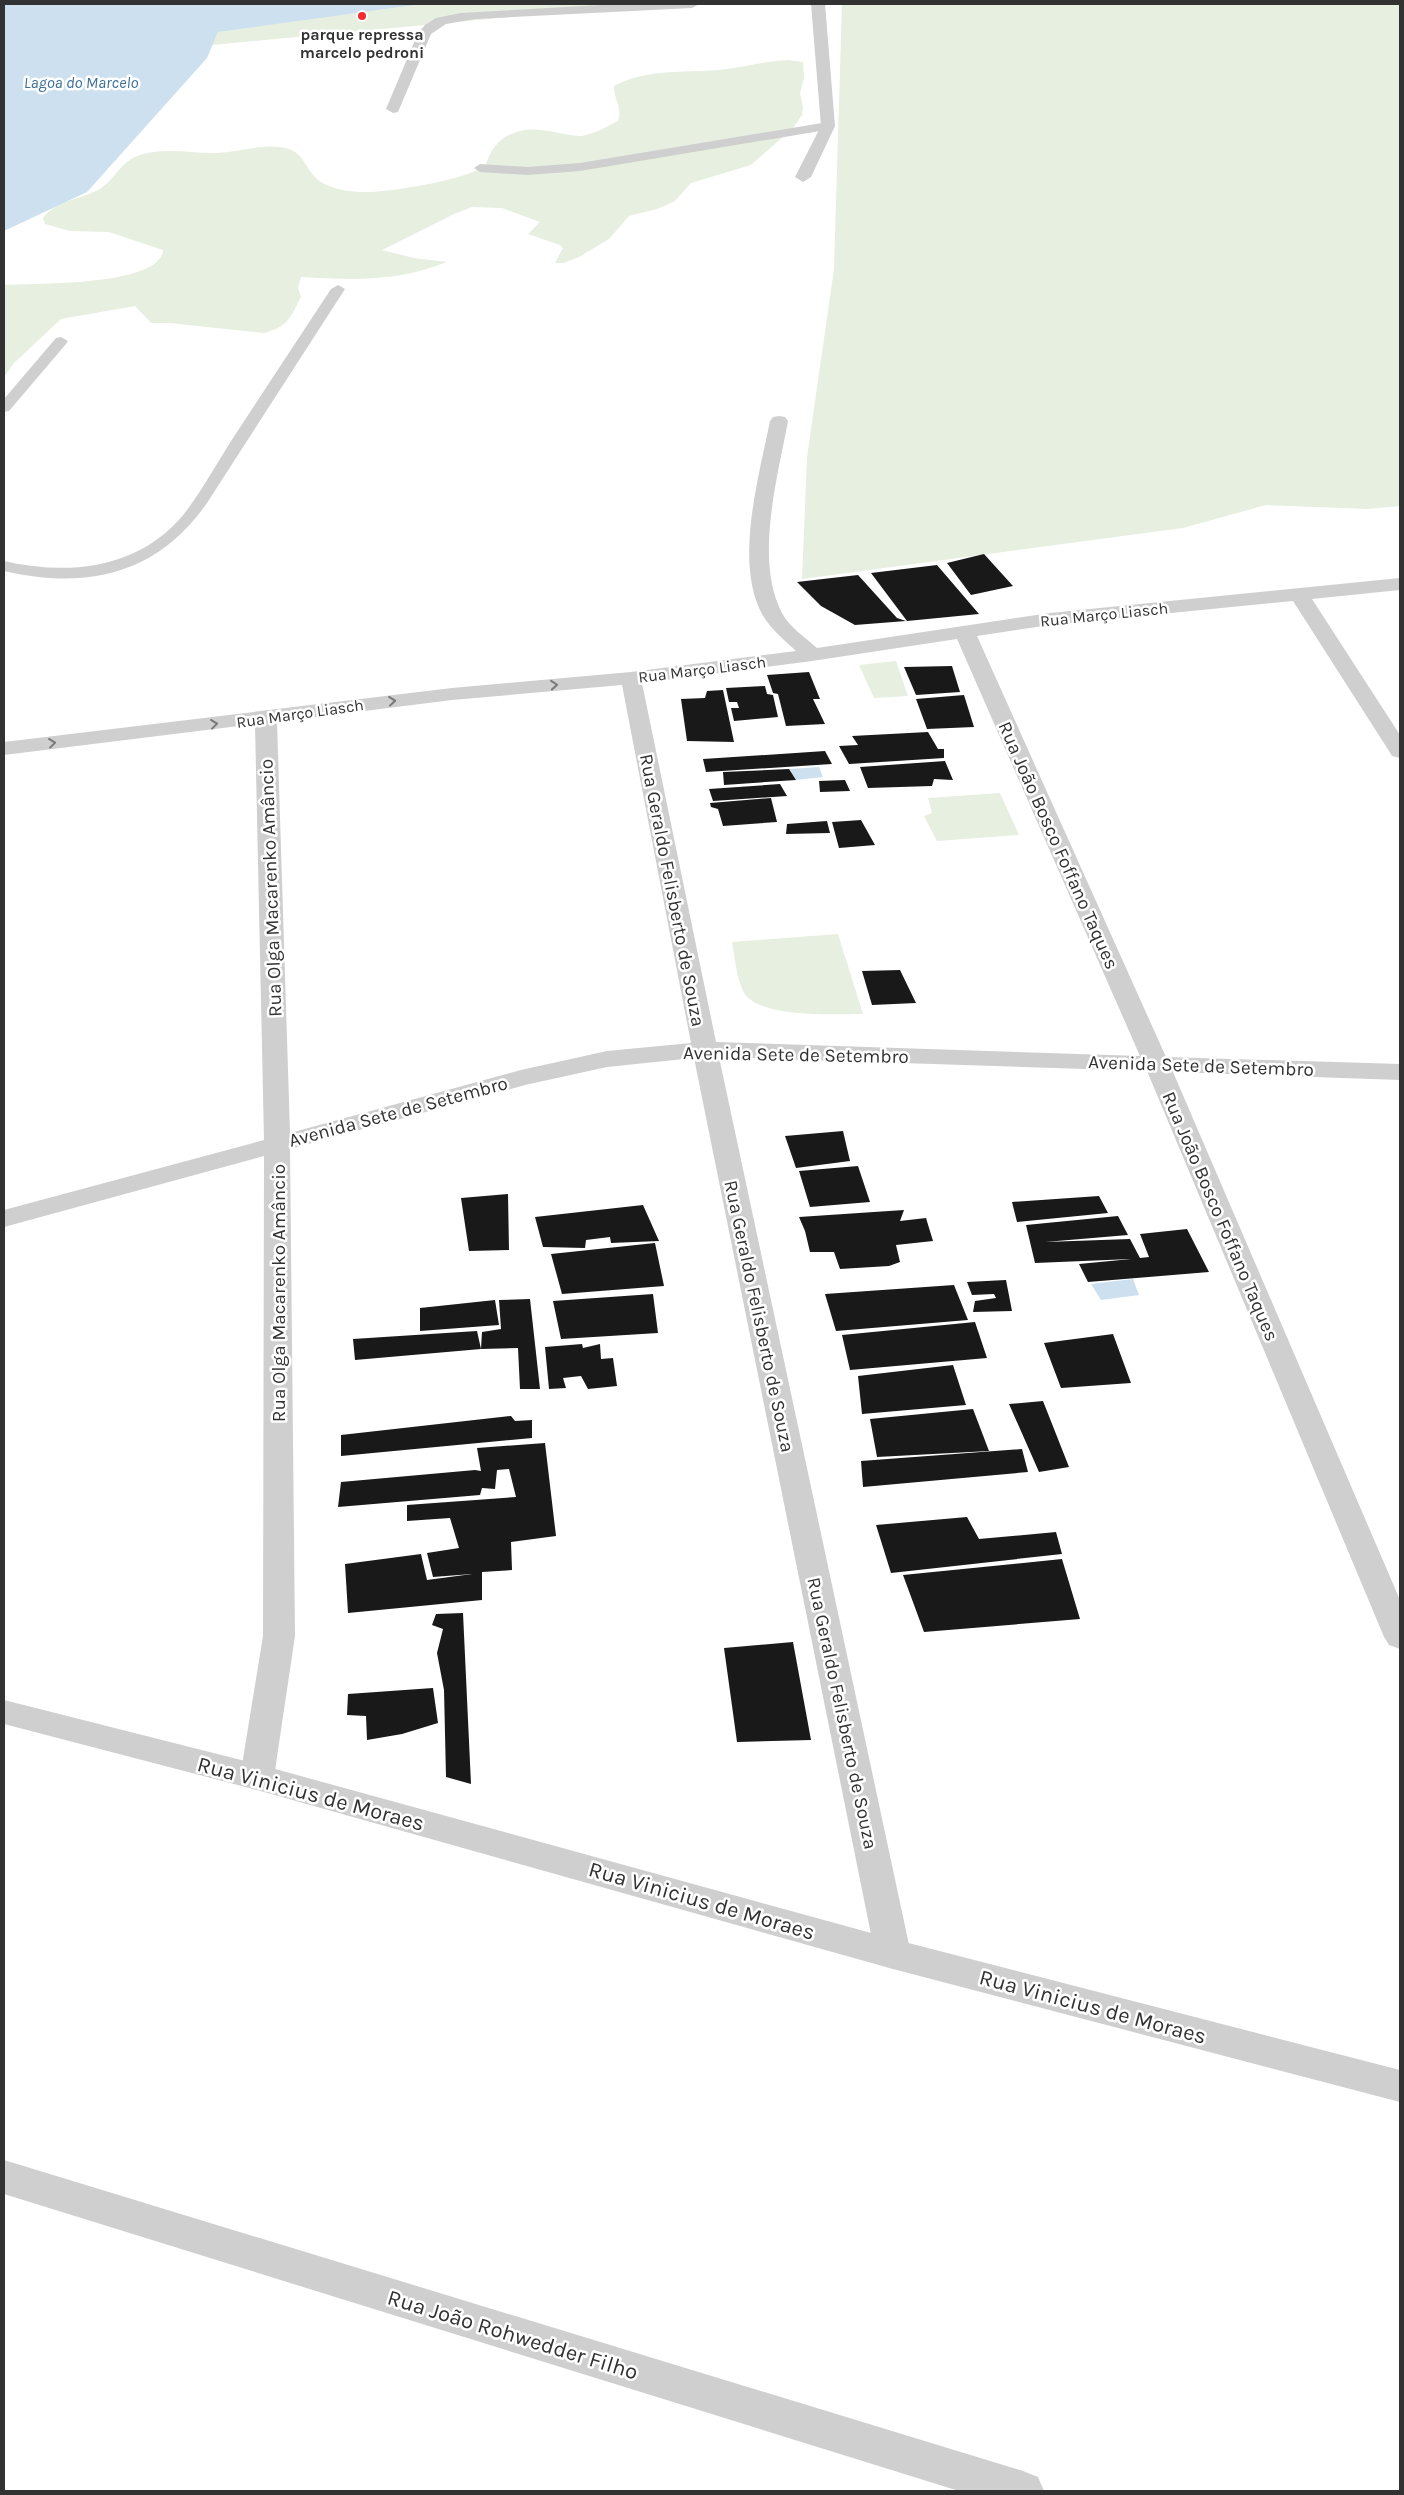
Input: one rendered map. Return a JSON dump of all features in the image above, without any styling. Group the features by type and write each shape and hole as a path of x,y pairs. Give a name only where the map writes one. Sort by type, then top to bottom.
{"street":[{"path":"393,109 425,33 432,25 442,21 475,15 692,4"},
{"path":"803,177 828,126 818,4"},
{"path":"779,421 763,510 760,551 762,583 772,613 812,655"},
{"name":"Rua Março Liasch","path":"4,748 266,718 434,696 631,678 812,655 1050,619 1400,584"},
{"path":"1299,594 1400,751"},
{"name":"Rua João Bosco Foffano Taques","path":"965,633 1156,1064 1400,1637"},
{"name":"Rua Geraldo Felisberto de Souza","path":"631,678 705,1049 893,1954"},
{"name":"Rua Olga Macarenko Amâncio","path":"257,1777 279,1636 277,1144 266,718"},
{"name":"Avenida Sete de Setembro","path":"4,1219 521,1078 607,1059 705,1049 1400,1072"},
{"name":"Rua Vinicius de Moraes","path":"4,1712 257,1777 893,1954 1400,2086"},
{"name":"Rua João Rohwedder Filho","path":"4,2177 1023,2491"}],"lane":[{"path":"480,168 528,171 580,167 828,126"},
{"path":"4,566 46,573 83,572 105,569 125,564 152,551 171,537 222,468 338,289"},
{"path":"4,408 61,341"}],"green space":[{"name":"parque repressa marcelo pedroni","path":"196,4 648,4 212,45"},
{"path":"842,4 1400,4 1400,506 1368,509 1266,505 1183,528 802,579 807,457 834,269"},
{"path":"788,60 803,62 804,78 800,93 803,107 802,115 794,127 751,165 691,183 675,201 657,209 629,216 609,239 579,257 564,263 555,263 563,248 560,245 528,234 540,222 502,208 472,207 382,250 414,258 447,262 411,273 375,278 301,277 298,288 301,297 288,320 279,327 264,333 170,323 151,323 135,306 61,319 14,363 4,377 4,285 93,281 141,271 156,262 163,250 109,232 70,231 45,224 43,218 60,204 102,188 124,164 135,157 166,151 217,153 263,147 281,147 298,154 311,172 324,184 350,191 363,192 407,188 444,181 475,171 485,165 498,143 520,131 542,130 580,136 604,128 618,121 619,107 614,86 628,80 670,72 727,69"},
{"path":"896,661 908,696 874,698 859,665"},
{"path":"1000,793 1019,835 937,841 924,816 932,813 928,798"},
{"path":"838,934 863,1014 817,1014 780,1011 751,1000 743,991 737,973 732,942"}],"water":[{"name":"Lagoa do Marcelo","path":"4,4 421,4 218,32 207,58 87,192 4,231"},
{"path":"819,767 823,777 796,780 789,769"},
{"path":"1133,1279 1139,1295 1101,1300 1091,1284"}],"building":[{"path":"984,554 1013,586 971,595 947,563"},
{"path":"937,565 979,614 907,621 871,573"},
{"path":"858,575 897,618 906,621 855,625 821,606 797,582"},
{"path":"952,666 960,692 916,695 904,667"},
{"path":"809,672 820,699 813,699 825,724 786,726 778,694 773,693 767,675"},
{"path":"765,686 767,694 773,695 778,717 734,721 731,708 739,708 737,702 729,702 726,688"},
{"path":"723,690 734,742 687,741 681,699 705,698 707,691"},
{"path":"964,695 974,727 927,729 916,699"},
{"path":"928,732 938,749 944,749 944,758 849,764 839,746 858,745 852,736"},
{"path":"825,751 832,764 706,772 703,759"},
{"path":"945,761 953,780 934,779 932,786 868,788 860,767"},
{"path":"789,769 796,780 724,785 723,772"},
{"path":"845,780 850,791 820,792 819,781"},
{"path":"780,784 787,796 713,801 709,789"},
{"path":"771,798 777,822 723,826 718,809 711,807 710,803"},
{"path":"861,820 875,845 839,848 832,822"},
{"path":"827,821 830,833 786,834 787,824"},
{"path":"900,970 916,1003 872,1005 862,971"},
{"path":"843,1131 850,1161 796,1168 785,1136"},
{"path":"858,1166 870,1202 810,1207 799,1171"},
{"path":"508,1194 509,1250 469,1251 461,1198"},
{"path":"1099,1196 1108,1213 1017,1222 1012,1202"},
{"path":"643,1205 659,1241 611,1243 610,1237 586,1240 585,1248 543,1247 535,1217"},
{"path":"904,1210 900,1221 926,1218 933,1241 896,1245 900,1262 889,1266 840,1269 834,1252 810,1252 805,1231 799,1217"},
{"path":"1118,1216 1128,1235 1045,1242 1130,1239 1140,1258 1149,1257 1140,1234 1187,1229 1209,1272 1088,1282 1079,1264 1131,1259 1035,1263 1026,1225"},
{"path":"655,1243 664,1286 562,1294 551,1254"},
{"path":"1006,1280 1012,1311 973,1312 975,1301 996,1298 994,1294 972,1295 967,1282"},
{"path":"954,1285 968,1320 836,1331 825,1294"},
{"path":"653,1294 658,1333 561,1339 553,1301"},
{"path":"530,1299 540,1389 520,1389 518,1348 481,1349 482,1332 501,1329 499,1300"},
{"path":"495,1300 499,1325 420,1331 420,1308"},
{"path":"975,1322 987,1358 850,1370 842,1335"},
{"path":"477,1331 481,1349 355,1360 353,1339"},
{"path":"1113,1334 1131,1383 1061,1388 1044,1343"},
{"path":"582,1344 583,1348 600,1344 601,1359 613,1358 617,1386 588,1389 581,1376 563,1378 566,1388 549,1389 545,1347"},
{"path":"953,1365 966,1405 862,1414 858,1376"},
{"path":"1043,1401 1069,1467 1039,1472 1009,1404"},
{"path":"973,1409 989,1451 877,1457 870,1419"},
{"path":"511,1416 515,1421 532,1420 532,1438 341,1456 341,1435"},
{"path":"545,1443 556,1536 511,1542 512,1570 482,1572 482,1600 348,1613 345,1564 421,1554 427,1580 472,1574 433,1577 427,1553 459,1548 450,1518 407,1521 407,1505 516,1497 509,1469 497,1470 495,1489 482,1488 480,1495 338,1507 341,1482 481,1471 477,1448"},
{"path":"1022,1449 1028,1472 863,1487 861,1461"},
{"path":"967,1517 979,1539 1056,1532 1062,1554 891,1573 876,1525"},
{"path":"1062,1559 1080,1619 924,1632 903,1575"},
{"path":"463,1613 471,1784 446,1777 444,1690 437,1653 443,1629 432,1625 436,1614"},
{"path":"793,1642 811,1740 737,1742 724,1648"},
{"path":"433,1688 438,1723 402,1734 367,1740 366,1716 347,1715 348,1694"}],"place":[{"name":"parque repressa marcelo pedroni","path":"362,16"}]}
